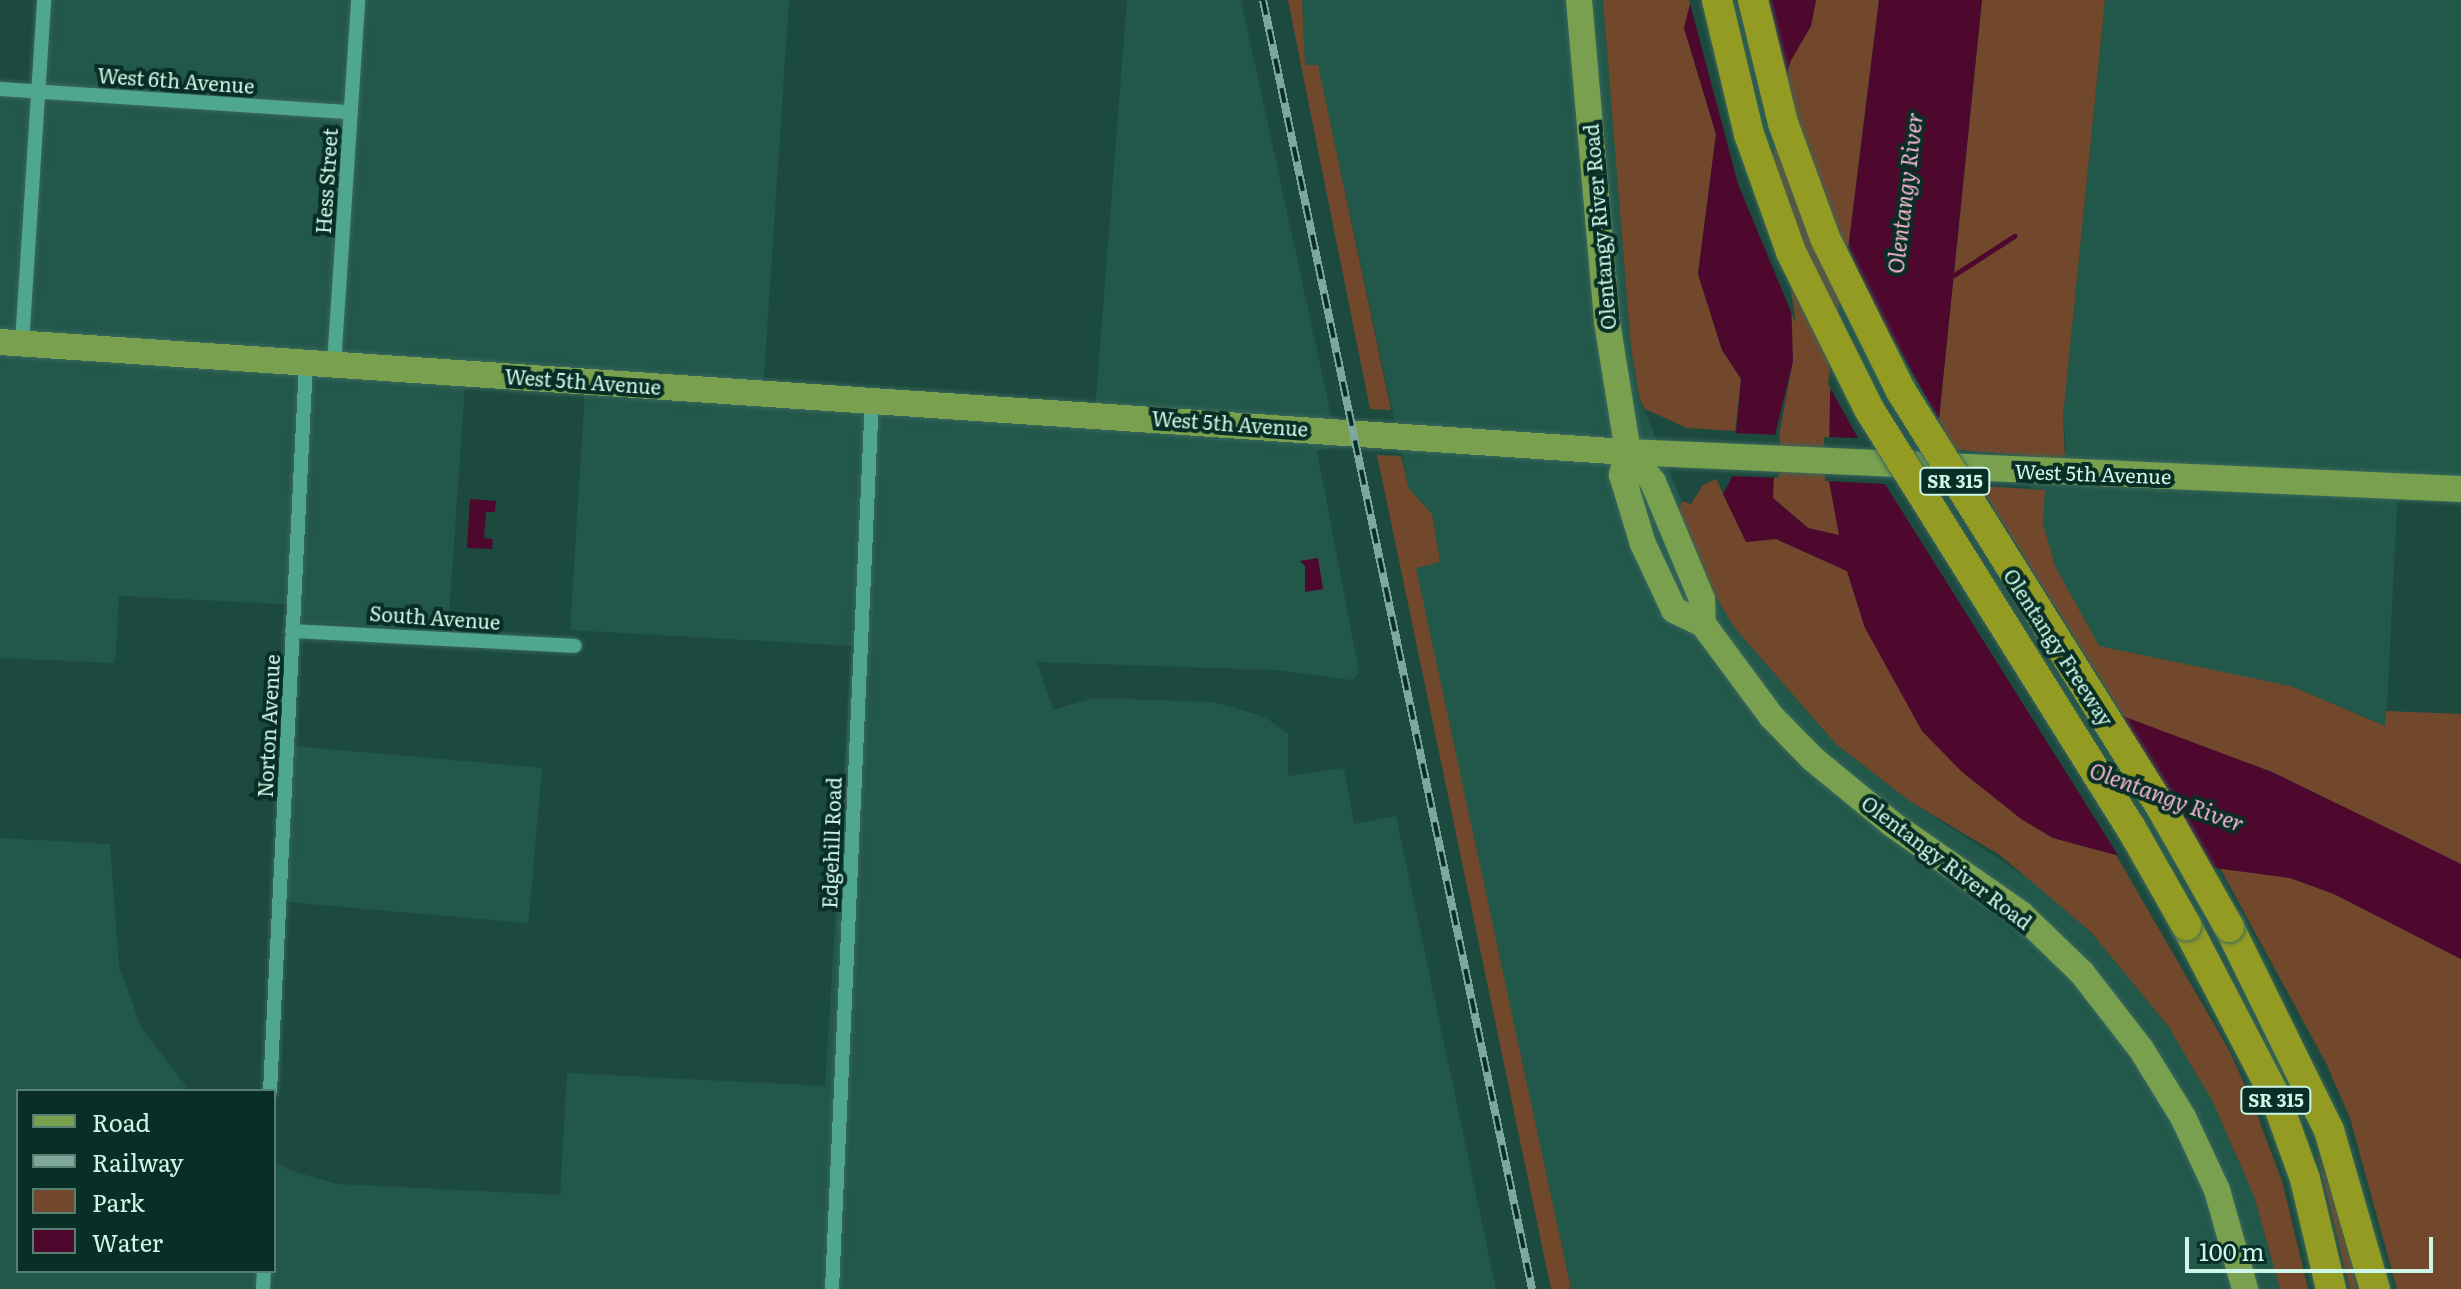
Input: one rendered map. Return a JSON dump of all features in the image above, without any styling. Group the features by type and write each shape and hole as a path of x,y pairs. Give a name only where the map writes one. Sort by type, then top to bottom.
{"highway":[{"name":"Olentangy Freeway","path":"1717,0 1749,134 1791,252 1869,409 2131,828 2186,925 2275,1096 2305,1179 2331,1289"},
{"name":"Olentangy Freeway","path":"1753,0 1783,123 1825,238 1901,391 2162,809 2229,927 2329,1130 2375,1289"}],"main road":[{"name":"Olentangy River Road","path":"1579,0 1607,322 1628,452 1622,475 1643,544 1674,610 1703,624 1771,716 1813,759 1892,824 2021,914 2104,1000 2183,1117 2217,1190 2245,1289"},
{"name":"West 5th Avenue","path":"11,343 1628,452 2461,489"}],"street":[{"path":"11,343 44,0"},
{"name":"Hess Street","path":"334,364 358,0"},
{"name":"West 6th Avenue","path":"0,89 350,112"},
{"name":"Norton Avenue","path":"270,1089 306,362"},
{"name":"Edgehill Road","path":"832,1289 872,399"},
{"name":"South Avenue","path":"292,631 575,646"}],"shaded area":[{"path":"43,0 789,0 763,391 1095,410 1127,0 1241,0 1338,447 1317,451 1359,672 1352,680 1274,670 1037,662 1053,710 1093,698 1214,702 1265,717 1288,734 1288,776 1344,768 1354,824 1396,816 1496,1289 0,1289 0,838 110,844 119,967 142,1029 188,1089 16,1089 16,1273 276,1273 276,1161 289,1170 337,1184 560,1195 567,1073 825,1086 852,646 570,630 585,390 465,385 448,630 301,622 300,605 119,596 115,663 0,658 0,87 37,89"},
{"path":"1302,0 1603,0 1631,348 1640,400 1682,501 1679,510 1734,627 1836,744 1911,802 2043,888 2091,932 2168,1026 2212,1100 2254,1196 2280,1289 1571,1289 1415,567 1440,562 1432,514 1409,489 1318,66 1305,65"},
{"path":"2105,0 2461,0 2461,490 2398,487 2386,726 2291,686 2080,647 2031,490 2032,457 2064,459 2066,450 2063,417"},
{"path":"293,746 542,768 528,923 279,901"}],"green space":[{"path":"1288,0 1302,0 1305,65 1318,65 1391,410 1370,409"},
{"path":"1603,0 1691,0 1684,28 1716,134 1698,274 1722,350 1741,379 1735,431 1687,428 1645,409 1640,400 1631,348"},
{"path":"1816,0 1879,0 1830,395 1829,481 1840,536 1808,528 1773,498 1771,479 1793,361 1768,161 1771,131 1790,62 1811,26"},
{"path":"1982,0 2105,0 2063,417 2065,459 1936,448"},
{"path":"1377,455 1401,456 1409,489 1432,514 1440,562 1416,568 1571,1289 1551,1289"},
{"path":"1716,479 1746,542 1776,539 1847,571 1865,628 1961,771 2053,838 2116,855 2229,1050 2253,1104 2282,1181 2308,1289 2280,1289 2254,1196 2212,1100 2168,1026 2091,932 2000,855 1911,802 1836,744 1734,627 1698,566 1679,510 1682,501 1691,504 1703,485"},
{"path":"1980,486 2045,490 2043,524 2055,566 2099,646 2291,686 2385,726 2386,711 2461,714 2461,864 2272,772 2124,717"},
{"path":"2219,866 2290,878 2334,894 2461,959 2461,1289 2397,1289 2350,1118 2326,1063"},
{"path":"2317,1154 2338,1211 2357,1289 2350,1289"}],"water":[{"name":"Olentangy River","path":"1691,0 1816,0 1811,26 1790,62 1768,161 1791,297 1793,361 1776,431 1773,498 1808,528 1839,535 1829,481 1830,395 1879,0 1982,0 1936,448 1937,495 2045,687 2272,772 2461,864 2461,959 2334,894 2290,878 2116,855 2053,838 2021,819 1961,771 1922,731 1865,628 1847,571 1776,539 1746,542 1723,494 1732,477 1741,379 1722,350 1698,274 1716,134 1684,28"},
{"path":"470,499 496,501 495,512 486,512 484,538 493,539 492,549 467,548"},
{"path":"1318,558 1323,589 1305,592 1305,566 1300,561"}],"pier":[{"path":"1689,0 1768,0 1789,82 1772,161 1796,324 1738,184"},
{"path":"1847,245 1866,291 1943,427 1941,494 1962,556 2047,684 2118,711 2215,870 2121,860 1885,484 1825,481 1824,437 1858,438 1828,384"},
{"path":"1731,433 1780,435 1778,478 1729,476"}],"waterway":[{"path":"1954,275 2014,236"}],"railway":[{"path":"1263,0 1532,1289"}]}
